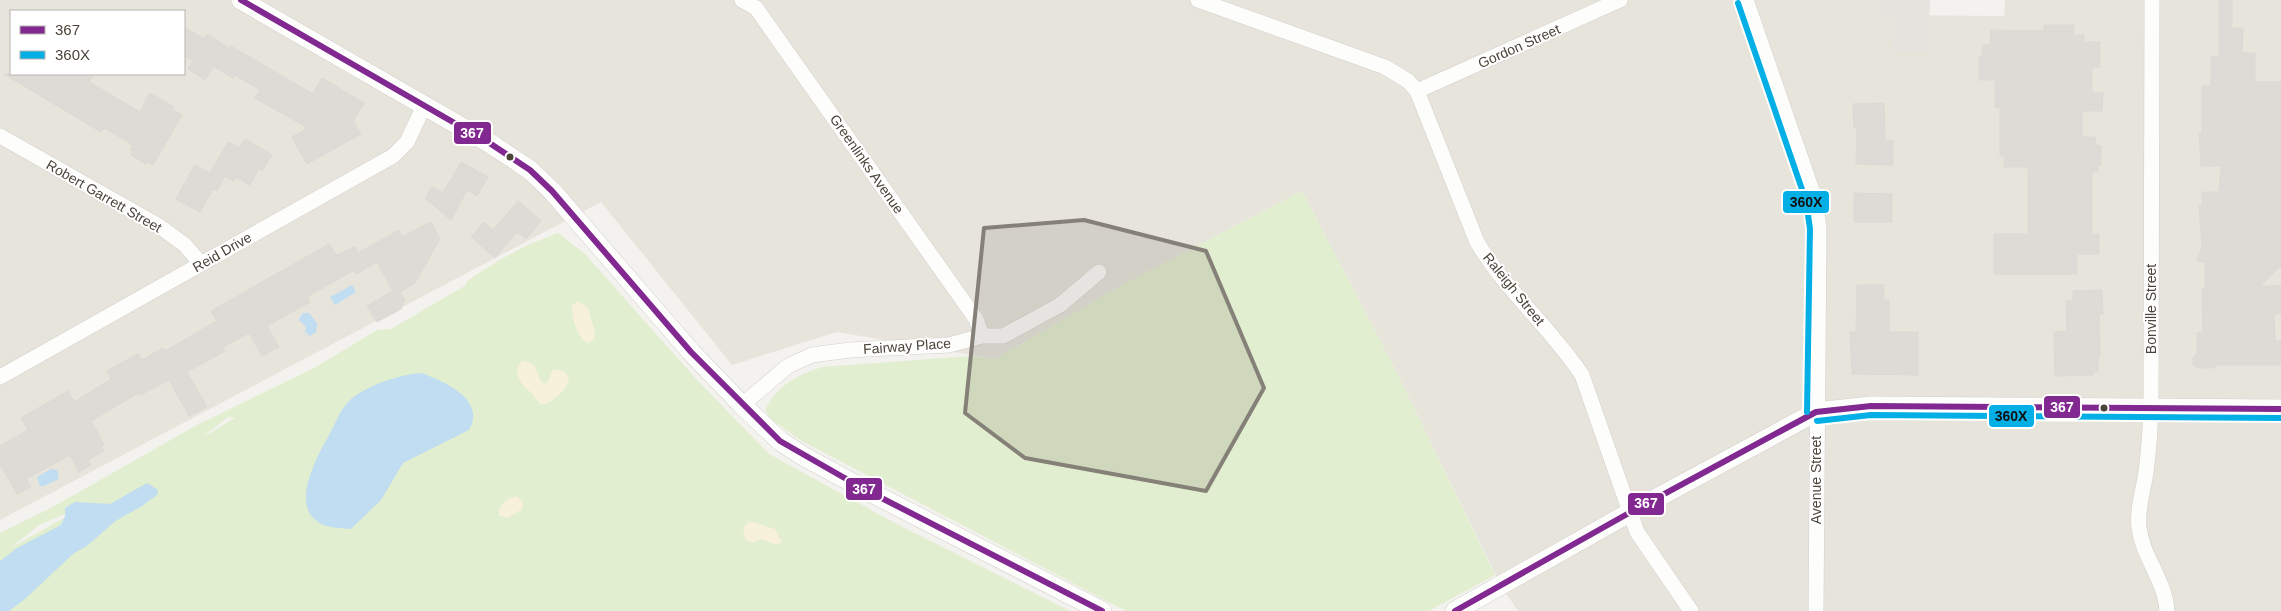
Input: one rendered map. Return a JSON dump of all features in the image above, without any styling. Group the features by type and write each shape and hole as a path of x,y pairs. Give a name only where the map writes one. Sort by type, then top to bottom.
{"street":[{"path":"241,0 491,144 530,170 552,191 691,352 780,441 803,456 1102,611"},
{"name":"Greenlinks Avenue","path":"742,0 756,8 825,104 976,319 982,336"},
{"name":"Raleigh Street","path":"1198,0 1385,67 1408,81 1417,91 1477,242 1489,262 1568,354 1582,375 1637,532 1691,611"},
{"name":"Gordon Street","path":"1417,91 1620,0"},
{"name":"Avenue Street","path":"1746,0 1815,199 1819,228 1816,412 1816,611"},
{"name":"Bonville Street","path":"2152,0 2151,409 2149,448 2139,510 2139,526 2142,546 2166,594 2167,611"},
{"name":"Reid Drive","path":"0,377 393,156 407,142 424,106"},
{"name":"Robert Garrett Street","path":"0,136 159,226 185,245 201,264"},
{"name":"Fairway Place","path":"742,405 788,366 812,355 850,350 949,345 982,336 1003,336 1060,305 1099,272"},
{"path":"1454,611 1629,513 1816,412 1872,406 2281,409"}],"highlighted area":[{"path":"1084,220 1206,251 1264,388 1206,491 1025,458 965,413 984,228"}],"shaded area":[{"path":"0,0 1881,0 1881,15 2004,16 2005,0 2281,0 2281,611 1518,611 1501,586 1396,371 1302,191 1124,284 995,359 837,332 732,365 601,202 0,520"},
{"path":"1881,0 1930,0 1928,53 1893,50 1896,18 1880,15"}],"green space":[{"path":"1302,191 1396,371 1495,575 1429,611 1126,611 800,440 771,419 765,410 776,394 789,382 823,367 970,356 995,359 1124,284"},
{"path":"558,233 585,254 697,380 769,454 891,521 1070,611 0,611 0,533 51,508 195,426 316,367 377,330 391,329 466,285 466,282 499,260","holes":["228,417 235,418 205,436 205,435","78,510 9,549 39,525"]}],"sand":[{"path":"578,301 588,308 595,332 594,339 588,343 578,333 574,321 572,306"},
{"path":"522,361 531,363 534,366 542,383 547,383 553,369 564,371 569,378 566,386 561,393 546,404 540,403 518,377 519,365"},
{"path":"517,496 523,503 522,509 508,518 499,516 500,508 504,502"},
{"path":"749,521 775,529 782,542 777,545 761,539 753,543 746,540 743,529"}],"water":[{"path":"352,285 356,292 335,305 330,297"},
{"path":"303,313 309,313 317,323 316,332 310,336 305,332 306,327 299,320"},
{"path":"421,373 441,381 460,393 468,401 473,419 469,430 403,463 381,500 351,529 329,527 318,522 310,514 306,504 309,479 319,454 345,405 354,396 372,386"},
{"path":"51,469 57,470 59,479 40,486 37,477"},
{"path":"147,483 158,490 157,495 114,522 87,546 74,553 24,600 9,611 0,611 0,561 17,548 61,525 65,516 65,508 75,502 110,504"}],"building":[{"path":"2219,0 2232,0 2232,28 2243,28 2242,53 2255,53 2255,82 2281,82 2281,266 2260,286 2281,286 2281,314 2274,314 2275,341 2281,341 2281,365 2217,365 2214,368 2198,368 2193,364 2193,357 2197,354 2197,333 2203,332 2202,289 2205,289 2205,263 2196,260 2202,248 2199,206 2202,206 2202,192 2219,192 2221,166 2201,166 2199,133 2202,133 2202,86 2211,86 2211,57 2219,57"},
{"path":"2044,25 2074,25 2073,35 2084,35 2084,42 2100,42 2100,67 2092,67 2092,93 2103,93 2102,111 2082,111 2082,137 2095,137 2096,145 2101,146 2101,165 2098,165 2098,172 2092,172 2092,234 2099,234 2099,254 2077,254 2077,274 1994,274 1994,234 2028,234 2028,169 2026,167 2004,167 2004,156 2000,156 2000,108 1995,108 1995,80 1979,80 1979,56 1982,56 1983,45 1990,45 1991,30 2044,31"},
{"path":"185,28 204,39 207,34 229,48 231,46 313,94 322,78 364,103 353,121 361,134 307,164 292,137 308,128 255,98 260,90 235,75 233,78 213,66 205,80 188,69 193,61 185,56"},
{"path":"4,74 93,75 89,82 140,112 150,93 174,107 173,110 182,115 153,165 147,162 146,164 131,155 133,151 130,150 133,145 104,128 101,132"},
{"path":"1884,103 1885,140 1893,140 1893,165 1856,164 1857,127 1854,127 1853,104"},
{"path":"245,139 272,155 262,171 259,169 250,185 236,177 234,181 225,176 217,191 213,189 200,212 176,199 195,165 210,173 228,142 240,148"},
{"path":"461,162 488,177 477,196 467,190 451,220 425,198 432,187 443,193"},
{"path":"1854,193 1892,194 1892,222 1854,222"},
{"path":"518,201 541,221 526,239 517,232 495,258 471,237 484,222 493,230"},
{"path":"431,222 440,239 415,283 400,292 405,300 401,309 377,322 367,306 393,291 377,262 356,274 354,270 307,297 310,302 267,326 279,347 262,356 249,333 223,347 225,351 187,372 207,407 189,416 169,380 140,395 138,393 91,421 104,444 101,446 104,451 88,460 91,465 79,472 70,455 26,479 31,487 17,494 0,464 0,446 28,430 21,418 68,391 74,402 111,379 107,371 138,354 142,360 163,348 165,351 217,321 211,311 329,244 336,255 355,247 358,253 399,230 402,237"},
{"path":"1857,285 1884,285 1883,300 1889,300 1889,332 1918,332 1918,375 1852,374 1850,332 1856,332"},
{"path":"2102,290 2103,314 2099,314 2100,357 2098,357 2098,372 2093,372 2093,375 2055,376 2054,332 2067,331 2066,301 2073,301 2073,291"}],"transit line":[{"name":"367","path":"241,0 491,144 530,170 552,191 691,352 780,441 862,488 1102,611"},
{"name":"360X","path":"1738,3 1806,201 1810,229 1807,412"},
{"name":"367","path":"1455,611 1629,513 1816,412 1871,406 2281,409"},
{"name":"360X","path":"1817,421 1871,415 2281,418"}]}
